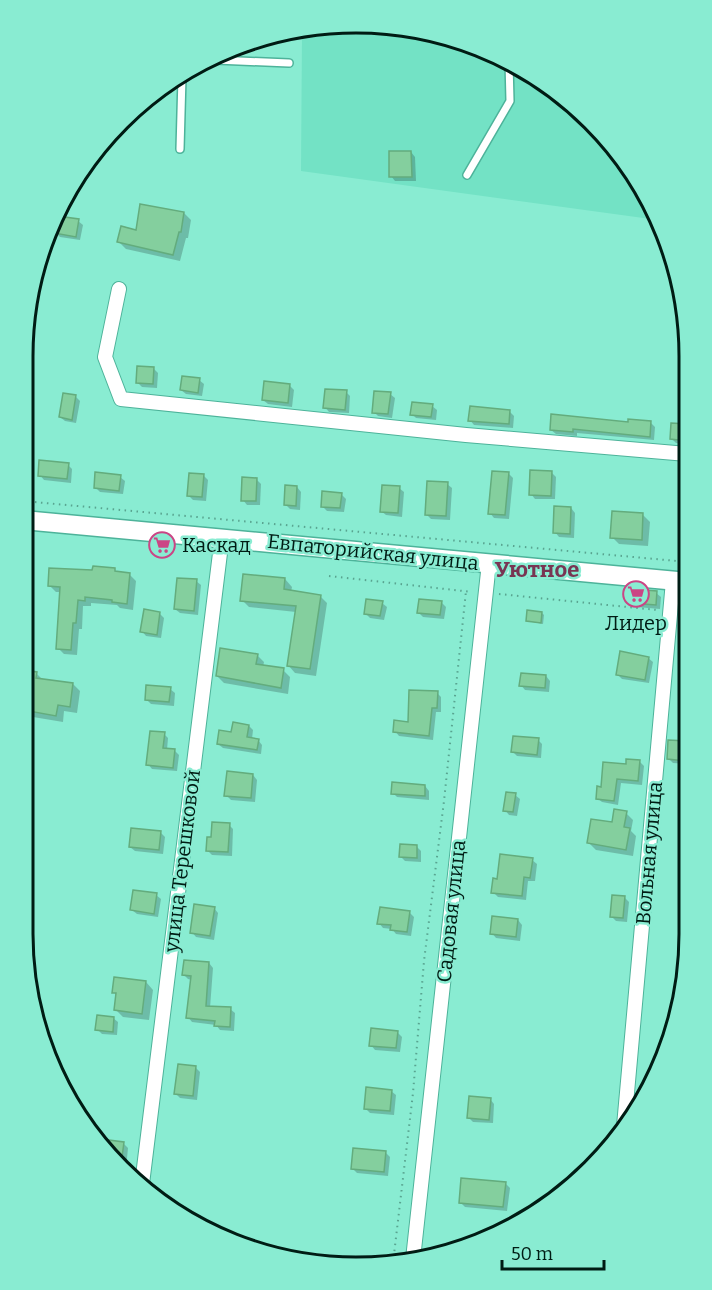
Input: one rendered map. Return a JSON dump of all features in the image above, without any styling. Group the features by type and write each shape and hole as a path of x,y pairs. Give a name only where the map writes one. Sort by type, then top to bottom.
{"main road":[{"name":"Евпаторийская улица","path":"33,521 679,582"}],"street":[{"path":"119,289 105,357 121,399 466,435 679,453"},
{"name":"улица Терешковой","path":"143,1177 222,537"},
{"name":"Садовая улица","path":"414,1252 489,563"},
{"name":"Вольная улица","path":"625,1113 671,611 679,585"}],"lane":[{"path":"226,60 289,63"},
{"path":"466,175 510,101 509,71"},
{"path":"180,149 182,84"}],"path":[{"path":"33,502 679,561"},
{"path":"329,576 671,611"},
{"path":"394,1254 413,1093 424,961 444,801 466,591"}],"shaded area":[{"path":"356,33 398,36 440,44 480,58 518,76 553,100 599,143 612,159 648,219 301,171 302,38"}],"building":[{"path":"389,151 411,151 412,177 389,177"},
{"path":"140,204 184,212 181,232 179,232 173,255 117,242 121,226 136,230"},
{"path":"64,217 79,219 76,237 57,234"},
{"path":"137,366 154,367 153,384 136,383"},
{"path":"182,376 200,378 198,393 180,390"},
{"path":"264,381 290,384 288,403 262,400"},
{"path":"325,389 347,390 345,410 323,408"},
{"path":"374,391 391,392 388,414 372,413"},
{"path":"63,393 76,395 72,420 59,417"},
{"path":"412,402 433,404 431,417 410,415"},
{"path":"470,406 510,410 509,424 468,421"},
{"path":"551,414 628,422 628,419 651,421 650,437 573,429 573,432 550,430"},
{"path":"671,423 679,424 679,440 670,439"},
{"path":"39,460 69,463 67,479 38,476"},
{"path":"530,470 552,471 551,496 529,495"},
{"path":"492,471 509,472 505,515 488,514"},
{"path":"95,472 121,475 119,491 94,488"},
{"path":"189,473 204,474 202,497 187,496"},
{"path":"242,477 257,478 256,501 241,501"},
{"path":"427,481 448,482 446,516 425,515"},
{"path":"285,485 297,486 296,506 284,505"},
{"path":"382,485 400,486 398,513 380,512"},
{"path":"322,491 342,493 340,508 321,507"},
{"path":"554,506 571,507 570,534 553,533"},
{"path":"612,511 643,513 642,540 610,538"},
{"path":"93,566 115,568 115,571 130,573 127,604 85,597 85,601 78,600 71,650 56,649 60,587 48,586 49,568 92,570"},
{"path":"243,574 285,578 284,589 321,595 310,669 287,666 296,606 240,601"},
{"path":"177,578 197,579 194,611 174,609"},
{"path":"632,589 657,591 656,605 631,603"},
{"path":"366,599 383,601 380,616 364,614"},
{"path":"419,599 442,601 440,615 417,613"},
{"path":"144,609 160,612 157,635 140,632"},
{"path":"527,610 542,612 541,623 526,621"},
{"path":"220,648 258,654 256,664 284,668 281,688 216,676"},
{"path":"620,651 649,657 645,680 616,675"},
{"path":"33,671 37,672 36,678 73,683 70,707 58,705 56,716 33,712"},
{"path":"521,673 546,675 545,688 519,686"},
{"path":"146,685 171,687 169,702 145,700"},
{"path":"409,690 438,691 437,708 432,708 429,736 393,732 394,720 408,722"},
{"path":"233,722 249,725 247,737 259,739 257,750 217,744 219,730 231,732"},
{"path":"150,731 165,732 163,748 175,749 173,768 146,765"},
{"path":"513,736 539,738 537,755 511,752"},
{"path":"668,740 679,741 679,760 667,759"},
{"path":"626,759 640,760 638,781 617,779 614,801 596,799 597,786 601,787 603,762 626,764"},
{"path":"227,771 253,774 251,798 224,796"},
{"path":"392,782 425,785 425,796 391,794"},
{"path":"506,792 516,793 513,812 503,811"},
{"path":"614,809 627,811 624,827 630,828 626,850 587,843 591,819 612,822"},
{"path":"212,822 230,823 228,852 206,851 207,837 211,837"},
{"path":"131,828 161,831 159,850 129,847"},
{"path":"400,844 417,845 417,858 399,857"},
{"path":"500,854 533,858 530,878 524,877 522,896 491,893 493,878 497,879"},
{"path":"133,890 157,893 154,914 130,910"},
{"path":"612,895 625,896 623,918 610,917"},
{"path":"194,904 215,907 210,936 190,933"},
{"path":"380,907 410,911 407,932 390,930 391,925 377,924"},
{"path":"492,916 518,919 516,937 490,934"},
{"path":"184,960 209,962 206,1006 231,1007 230,1027 214,1026 215,1021 186,1018 191,976 182,975"},
{"path":"114,977 146,981 142,1014 114,1010 116,993 112,993"},
{"path":"97,1015 114,1017 113,1032 95,1030"},
{"path":"371,1028 398,1031 396,1048 369,1046"},
{"path":"178,1064 196,1066 193,1096 174,1094"},
{"path":"366,1087 392,1090 390,1111 364,1109"},
{"path":"469,1096 491,1098 489,1120 467,1118"},
{"path":"107,1140 124,1142 122,1156"},
{"path":"353,1148 386,1151 384,1172 351,1169"},
{"path":"461,1178 506,1182 503,1207 459,1203"}],"place":[{"name":"Каскад","path":"162,545"},
{"name":"Лидер","path":"636,594"}],"district":[{"name":"Уютное","path":"537,569"}]}
